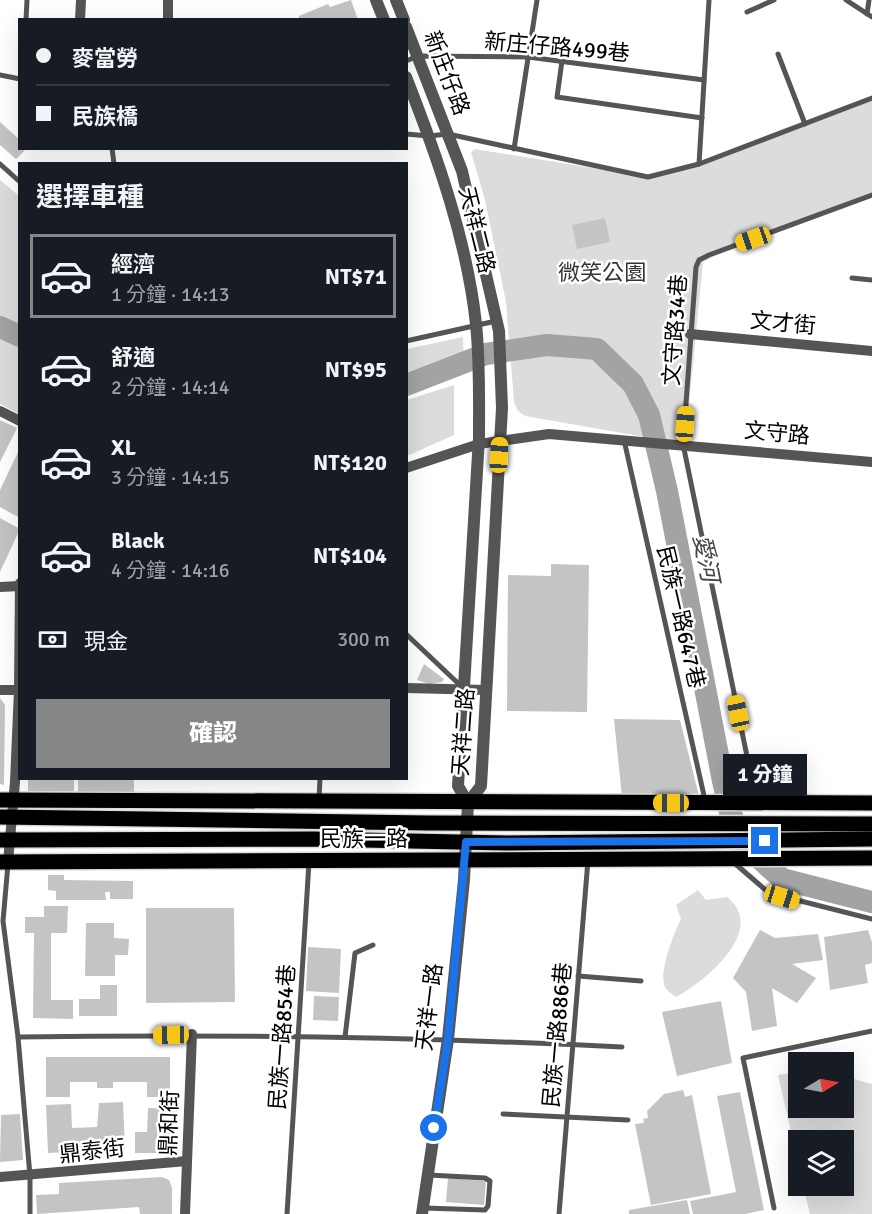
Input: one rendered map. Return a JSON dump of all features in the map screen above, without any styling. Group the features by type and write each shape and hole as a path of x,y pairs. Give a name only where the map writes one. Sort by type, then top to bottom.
{"main road":[{"name":"民族一路","path":"7,800 756,803"},
{"path":"694,824 699,803"},
{"path":"756,803 872,803"},
{"name":"民族一路","path":"6,817 467,824 872,824"},
{"name":"民族一路","path":"5,840 314,839 466,842 722,842 872,839"},
{"name":"民族一路","path":"4,862 872,858"}],"street":[{"path":"80,18 81,0"},
{"path":"168,0 168,18"},
{"path":"376,0 383,18"},
{"name":"新庄仔路","path":"396,0 403,18"},
{"name":"新庄仔路","path":"408,37 412,58 448,134"},
{"name":"新庄仔路","path":"408,82 429,136"},
{"name":"天祥二路","path":"429,136 464,255 476,323 480,383 458,786 468,803 482,786 502,379 498,326 462,171 448,134"},
{"name":"文才街","path":"690,334 872,351"},
{"path":"0,411 18,420"},
{"path":"408,467 478,444 500,440 549,434 626,439"},
{"name":"文守路","path":"626,439 872,462"},
{"path":"0,587 18,585"},
{"path":"408,688 488,690"},
{"path":"0,690 18,690"},
{"path":"4,862 7,800 18,699"},
{"name":"天祥一路","path":"422,1211 448,1039 465,860 468,803"},
{"name":"鼎和街","path":"185,1214 192,1034"},
{"name":"鼎泰街","path":"0,1177 188,1161"}],"lane":[{"path":"26,18 27,0"},
{"path":"514,149 537,0"},
{"path":"699,164 709,0"},
{"path":"747,12 774,0"},
{"path":"846,0 869,16"},
{"path":"869,0 869,16"},
{"path":"777,54 805,124"},
{"name":"新庄仔路499巷","path":"412,58 528,57 704,80"},
{"path":"562,61 557,97 702,118"},
{"path":"0,75 18,79"},
{"path":"408,134 429,136 448,134 640,176 669,173 699,164 872,98"},
{"path":"0,164 18,180"},
{"name":"文守路34巷","path":"756,803 681,444 696,267 699,260 872,195"},
{"path":"852,278 872,280"},
{"path":"408,340 476,323 498,326"},
{"name":"民族一路647巷","path":"626,439 699,803"},
{"path":"408,636 465,690"},
{"path":"318,802 320,780"},
{"path":"729,858 769,893 872,919"},
{"name":"民族一路886巷","path":"559,1214 589,859"},
{"name":"民族一路854巷","path":"287,1214 309,861"},
{"path":"4,862 2,921 18,1037 30,1176 30,1214"},
{"path":"345,1036 355,952 373,945"},
{"path":"578,976 641,981"},
{"path":"774,1208 743,1058 872,1031"},
{"path":"18,1037 192,1034 345,1036 622,1047"},
{"path":"503,1114 628,1120"},
{"path":"422,1211 485,1210 488,1206 490,1181 484,1178 427,1174"}],"green space":[{"name":"微笑公園","path":"872,98 872,195 703,262 685,444 525,416 518,411 514,402 506,302 485,200 471,152 475,149 648,177 669,173"},
{"path":"0,180 18,195 18,329 0,320"},
{"path":"0,335 18,344 18,413 0,404"},
{"path":"463,337 464,363 458,362 408,376 408,349"},
{"path":"454,385 454,435 408,456 408,400"},
{"path":"698,890 706,900 727,897 738,910 741,924 737,939 716,967 676,997 666,988 663,977 668,951 681,919 676,905"},
{"path":"788,1073 788,1118 854,1118 854,1079 872,1084 872,1214 810,1214 806,1196 854,1196 854,1130 791,1130 778,1075"}],"building":[{"path":"351,0 357,18 299,18 299,16 328,4 330,7"},
{"path":"0,122 18,138 18,150 25,150 16,159 0,145"},
{"path":"605,218 610,242 577,249 572,225"},
{"path":"0,420 17,428 0,462"},
{"path":"18,452 18,517 0,507 0,490"},
{"path":"0,518 18,528 18,533 0,572"},
{"path":"551,564 589,565 587,712 507,711 508,575 551,576"},
{"path":"424,664 444,679 442,682 429,684 417,680"},
{"path":"0,698 5,705 4,785 0,784"},
{"path":"614,719 680,720 699,796 622,797"},
{"path":"28,780 74,780 74,791 28,791"},
{"path":"78,780 134,780 134,792 78,792"},
{"path":"48,875 64,875 64,880 133,881 133,899 110,899 110,892 105,892 106,900 56,900 56,891 48,890"},
{"path":"44,906 68,906 67,933 51,933 51,1000 73,1000 73,1019 33,1018 34,933 25,933 25,917 44,917"},
{"path":"146,908 234,908 235,1002 146,1003"},
{"path":"86,923 114,923 114,938 129,939 128,955 115,955 115,976 85,976"},
{"path":"760,930 775,938 818,934 823,960 792,964 816,978 797,1003 772,988 777,1026 752,1031 746,992 733,978"},
{"path":"868,930 872,942 872,963 865,965 868,983 830,990 824,937"},
{"path":"308,947 341,949 339,993 306,991"},
{"path":"100,985 117,985 117,1016 79,1016 79,999 100,999"},
{"path":"314,996 339,997 338,1021 313,1020"},
{"path":"721,1001 732,1063 677,1076 662,1012"},
{"path":"46,1057 170,1057 170,1097 147,1097 147,1082 113,1082 113,1088 97,1088 97,1082 70,1082 70,1097 46,1097"},
{"path":"683,1090 685,1097 692,1095 711,1194 651,1205 635,1124 644,1123 643,1119 648,1118 647,1111 664,1094"},
{"path":"740,1092 764,1210 745,1214 693,1214 690,1201 736,1192 717,1096"},
{"path":"123,1102 125,1149 48,1153 46,1105 71,1104 72,1128 97,1127 99,1103"},
{"path":"148,1108 177,1109 176,1142 169,1153 135,1153 135,1132 147,1132"},
{"path":"20,1114 23,1160 0,1162 1,1115"},
{"path":"162,1177 169,1180 172,1188 172,1214 140,1214 139,1207 37,1214 36,1195 59,1194 59,1183"},
{"path":"448,1178 486,1181 484,1205 446,1202"},
{"path":"687,1200 690,1214 629,1214 629,1210"}],"waterway":[{"name":"愛河","path":"0,327 18,335"},
{"name":"愛河","path":"408,384 486,354 547,345 597,349 633,384 649,415 667,491 723,781 730,812 745,845 782,879 872,902"}],"route":[{"path":"434,1128 448,1039 466,842 765,841"}]}
